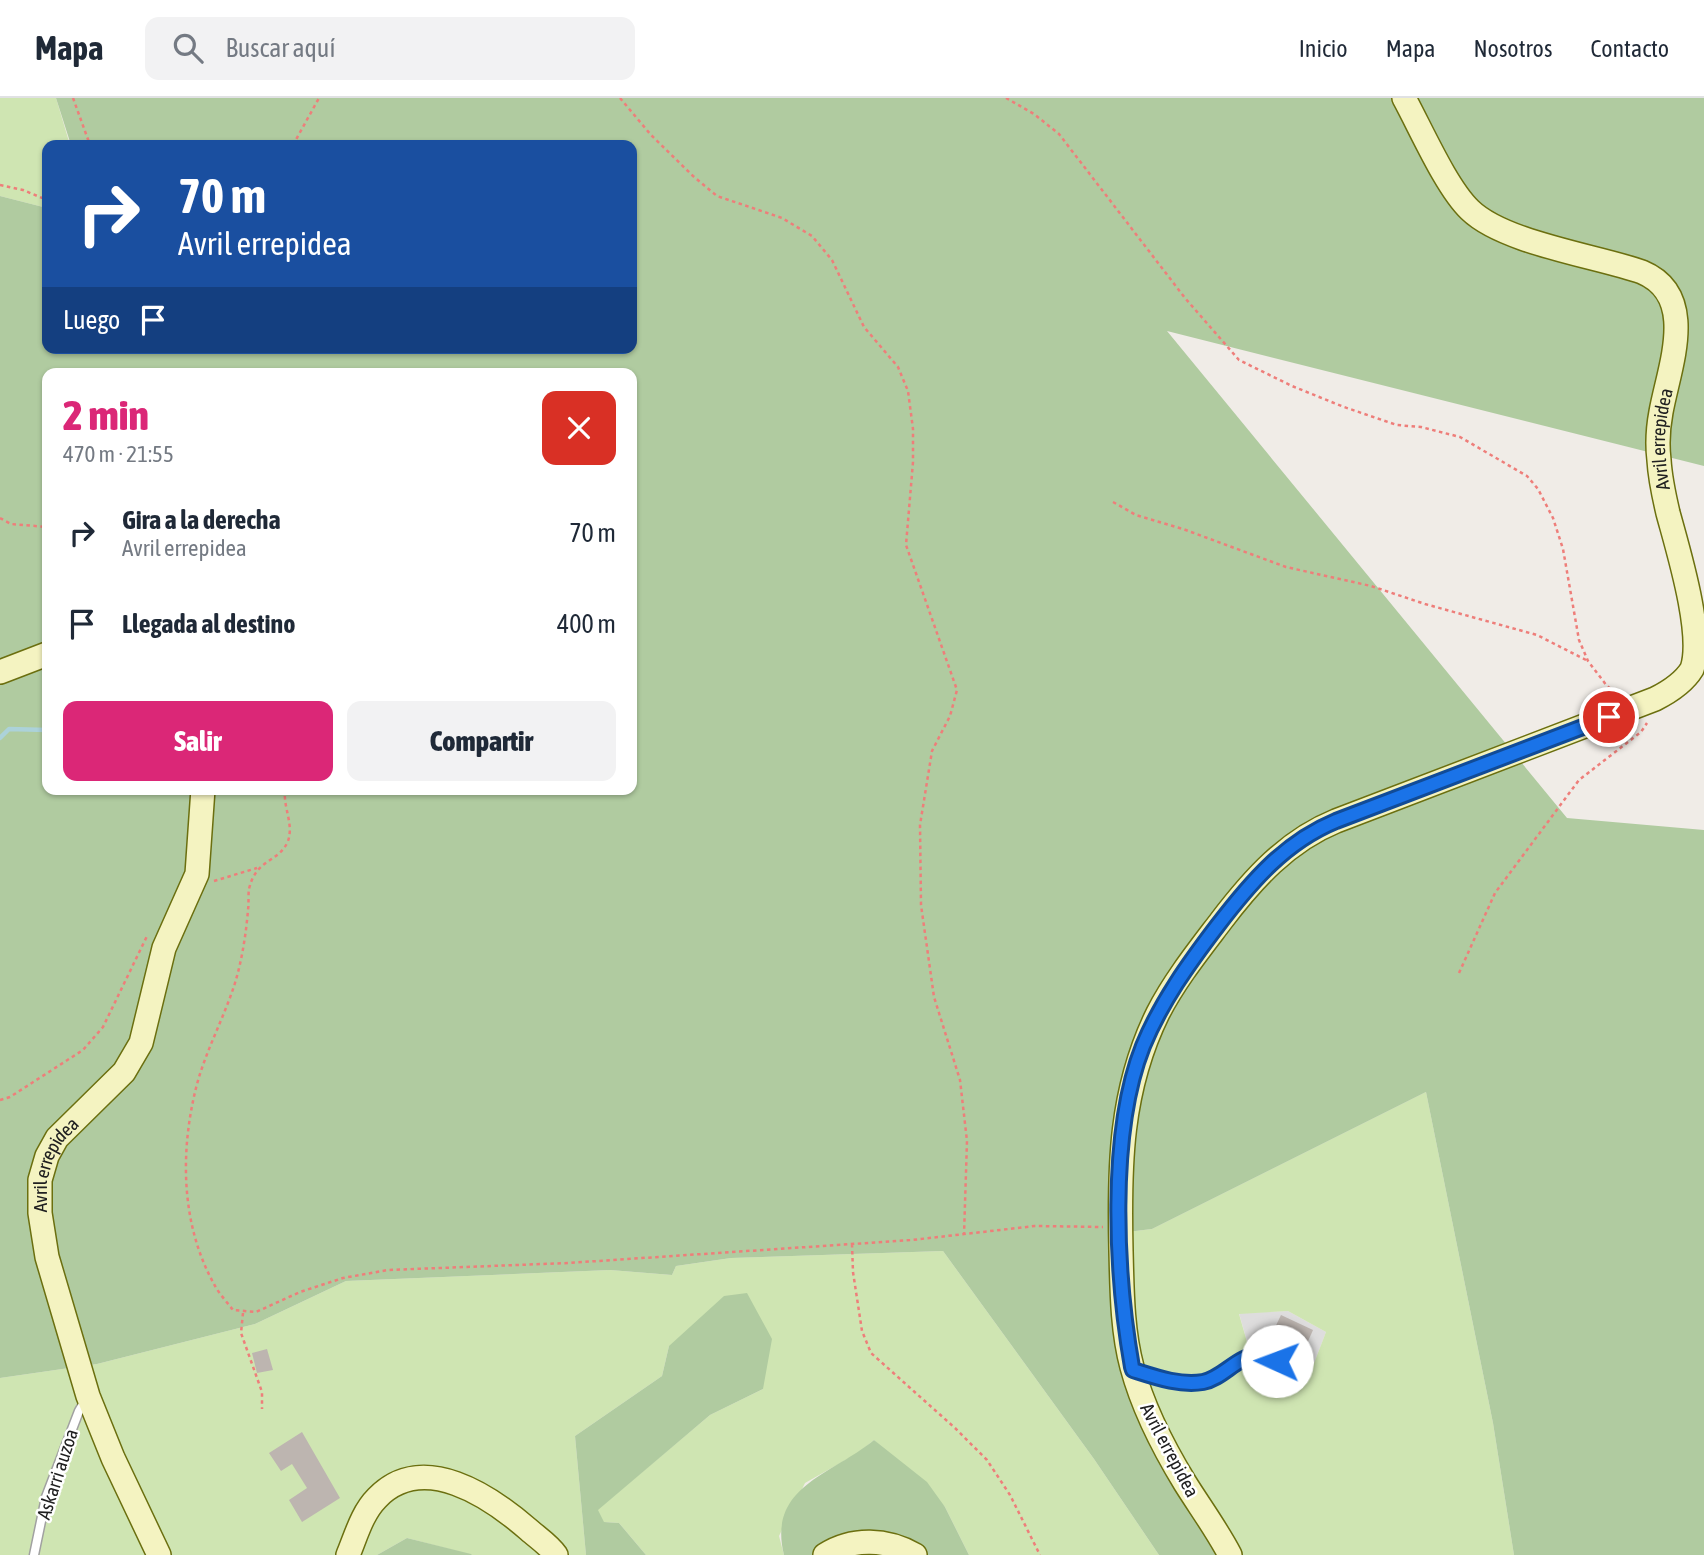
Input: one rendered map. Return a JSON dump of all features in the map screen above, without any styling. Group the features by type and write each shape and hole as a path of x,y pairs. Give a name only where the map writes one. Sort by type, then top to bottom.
{"street":[{"name":"Avril errepidea","path":"1230,1555 1164,1447 1144,1401 1133,1370 1124,1304 1120,1226 1122,1145 1133,1077 1143,1046 1160,1010 1185,970 1257,876 1289,848 1321,827 1641,715 1685,678 1693,667 1699,641 1688,583 1667,510 1659,460 1658,433 1675,352 1675,312 1664,287 1654,277 1626,266 1510,233 1475,214 1448,180 1404,98"},
{"path":"0,672 42,656"},
{"name":"Avril errepidea","path":"159,1555 113,1458 88,1395 47,1257 40,1213 40,1180 47,1156 57,1139 124,1072 137,1051 146,1028 164,948 194,883 199,857 203,795"},
{"path":"348,1555 362,1522 378,1497 399,1483 425,1478 456,1483 485,1497 524,1526 556,1555"},
{"path":"825,1555 844,1545 864,1542 895,1546 915,1555"}],"lane":[{"path":"1133,1370 1183,1382 1204,1382 1223,1373 1236,1362 1262,1355 1277,1361"},
{"name":"Askarri auzoa","path":"34,1555 46,1497 79,1411 88,1395"}],"path":[{"path":"73,98 88,140"},
{"path":"296,140 319,98"},
{"path":"620,98 651,135 717,196 782,218 812,236 832,260 864,327 898,367 908,391 913,429 913,462 906,545 957,690 950,716 932,751 920,825 921,905 934,997 960,1080 967,1141 964,1236"},
{"path":"1006,98 1034,114 1059,134 1185,298 1239,360 1344,407 1397,425 1421,427 1460,437 1527,476 1538,489 1553,518 1563,549 1579,640 1588,661 1607,686 1641,715 1641,732 1579,780 1495,892 1460,973"},
{"path":"0,184 42,198"},
{"path":"1113,502 1136,515 1183,529 1286,567 1371,586 1424,604 1537,635 1588,661"},
{"path":"0,518 10,524 42,527"},
{"path":"194,883 212,881 257,867 276,856 287,844 291,828 285,795"},
{"path":"257,867 249,888 248,910 235,982 197,1086 185,1168 196,1239 214,1284 233,1310 243,1313 256,1312 299,1292 371,1272 421,1267 568,1263 964,1236 1035,1226 1120,1226"},
{"path":"0,1100 10,1097 83,1050 103,1027 149,933"},
{"path":"852,1244 853,1272 862,1331 871,1353 987,1460 1010,1495 1040,1555"},
{"path":"243,1313 241,1333 262,1392 262,1409"}],"shaded area":[{"path":"1288,1311 1326,1332 1308,1379 1251,1356 1239,1313"}],"green space":[{"path":"0,98 56,98 69,140 42,140 42,207 0,196"},
{"path":"56,98 1704,98 1704,466 1167,331 1567,818 1704,830 1704,1555 1514,1555 1493,1423 1426,1092 1152,1229 1119,1233 1129,1371 1223,1555 1159,1555 1094,1459 943,1251 731,1258 676,1266 672,1275 610,1270 346,1281 255,1324 97,1364 0,1378 0,196 42,207 42,354 637,354 637,140 69,140"},
{"path":"1426,1092 1493,1423 1514,1555 1223,1555 1156,1446 1119,1233 1152,1229","holes":["1288,1311 1326,1332 1308,1379 1251,1356 1239,1314"]},
{"path":"943,1251 1094,1459 1159,1555 969,1555 945,1507 874,1440 858,1453 805,1483 779,1536 784,1555 646,1555 619,1523 603,1522 597,1510 710,1415 763,1389 669,1346 662,1376 575,1436 586,1555 472,1555 407,1538 377,1555 0,1555 0,1378 97,1364 255,1324 346,1281 610,1270 672,1275 676,1266 731,1258"},
{"path":"747,1293 772,1339 763,1389 710,1415 598,1510 604,1522 619,1523 646,1555 586,1555 575,1436 662,1376 669,1346 724,1296"},
{"path":"874,1440 927,1482 945,1507 969,1555 784,1555 781,1532 785,1513 794,1498 807,1485"},
{"path":"407,1538 471,1554 472,1555 377,1555"}],"building":[{"path":"1281,1315 1313,1330 1305,1348 1295,1343 1291,1350 1269,1340"},
{"path":"267,1349 273,1370 257,1373 252,1353"},
{"path":"302,1432 340,1498 302,1522 289,1500 307,1488 292,1464 281,1471 269,1453"}],"waterway":[{"path":"0,738 9,729 42,730"}],"route":[{"path":"1277,1361 1262,1355 1236,1362 1223,1373 1204,1382 1158,1378 1133,1370 1125,1325 1122,1284 1122,1145 1133,1077 1143,1046 1160,1010 1199,950 1257,876 1305,837 1336,821 1609,717"}]}
